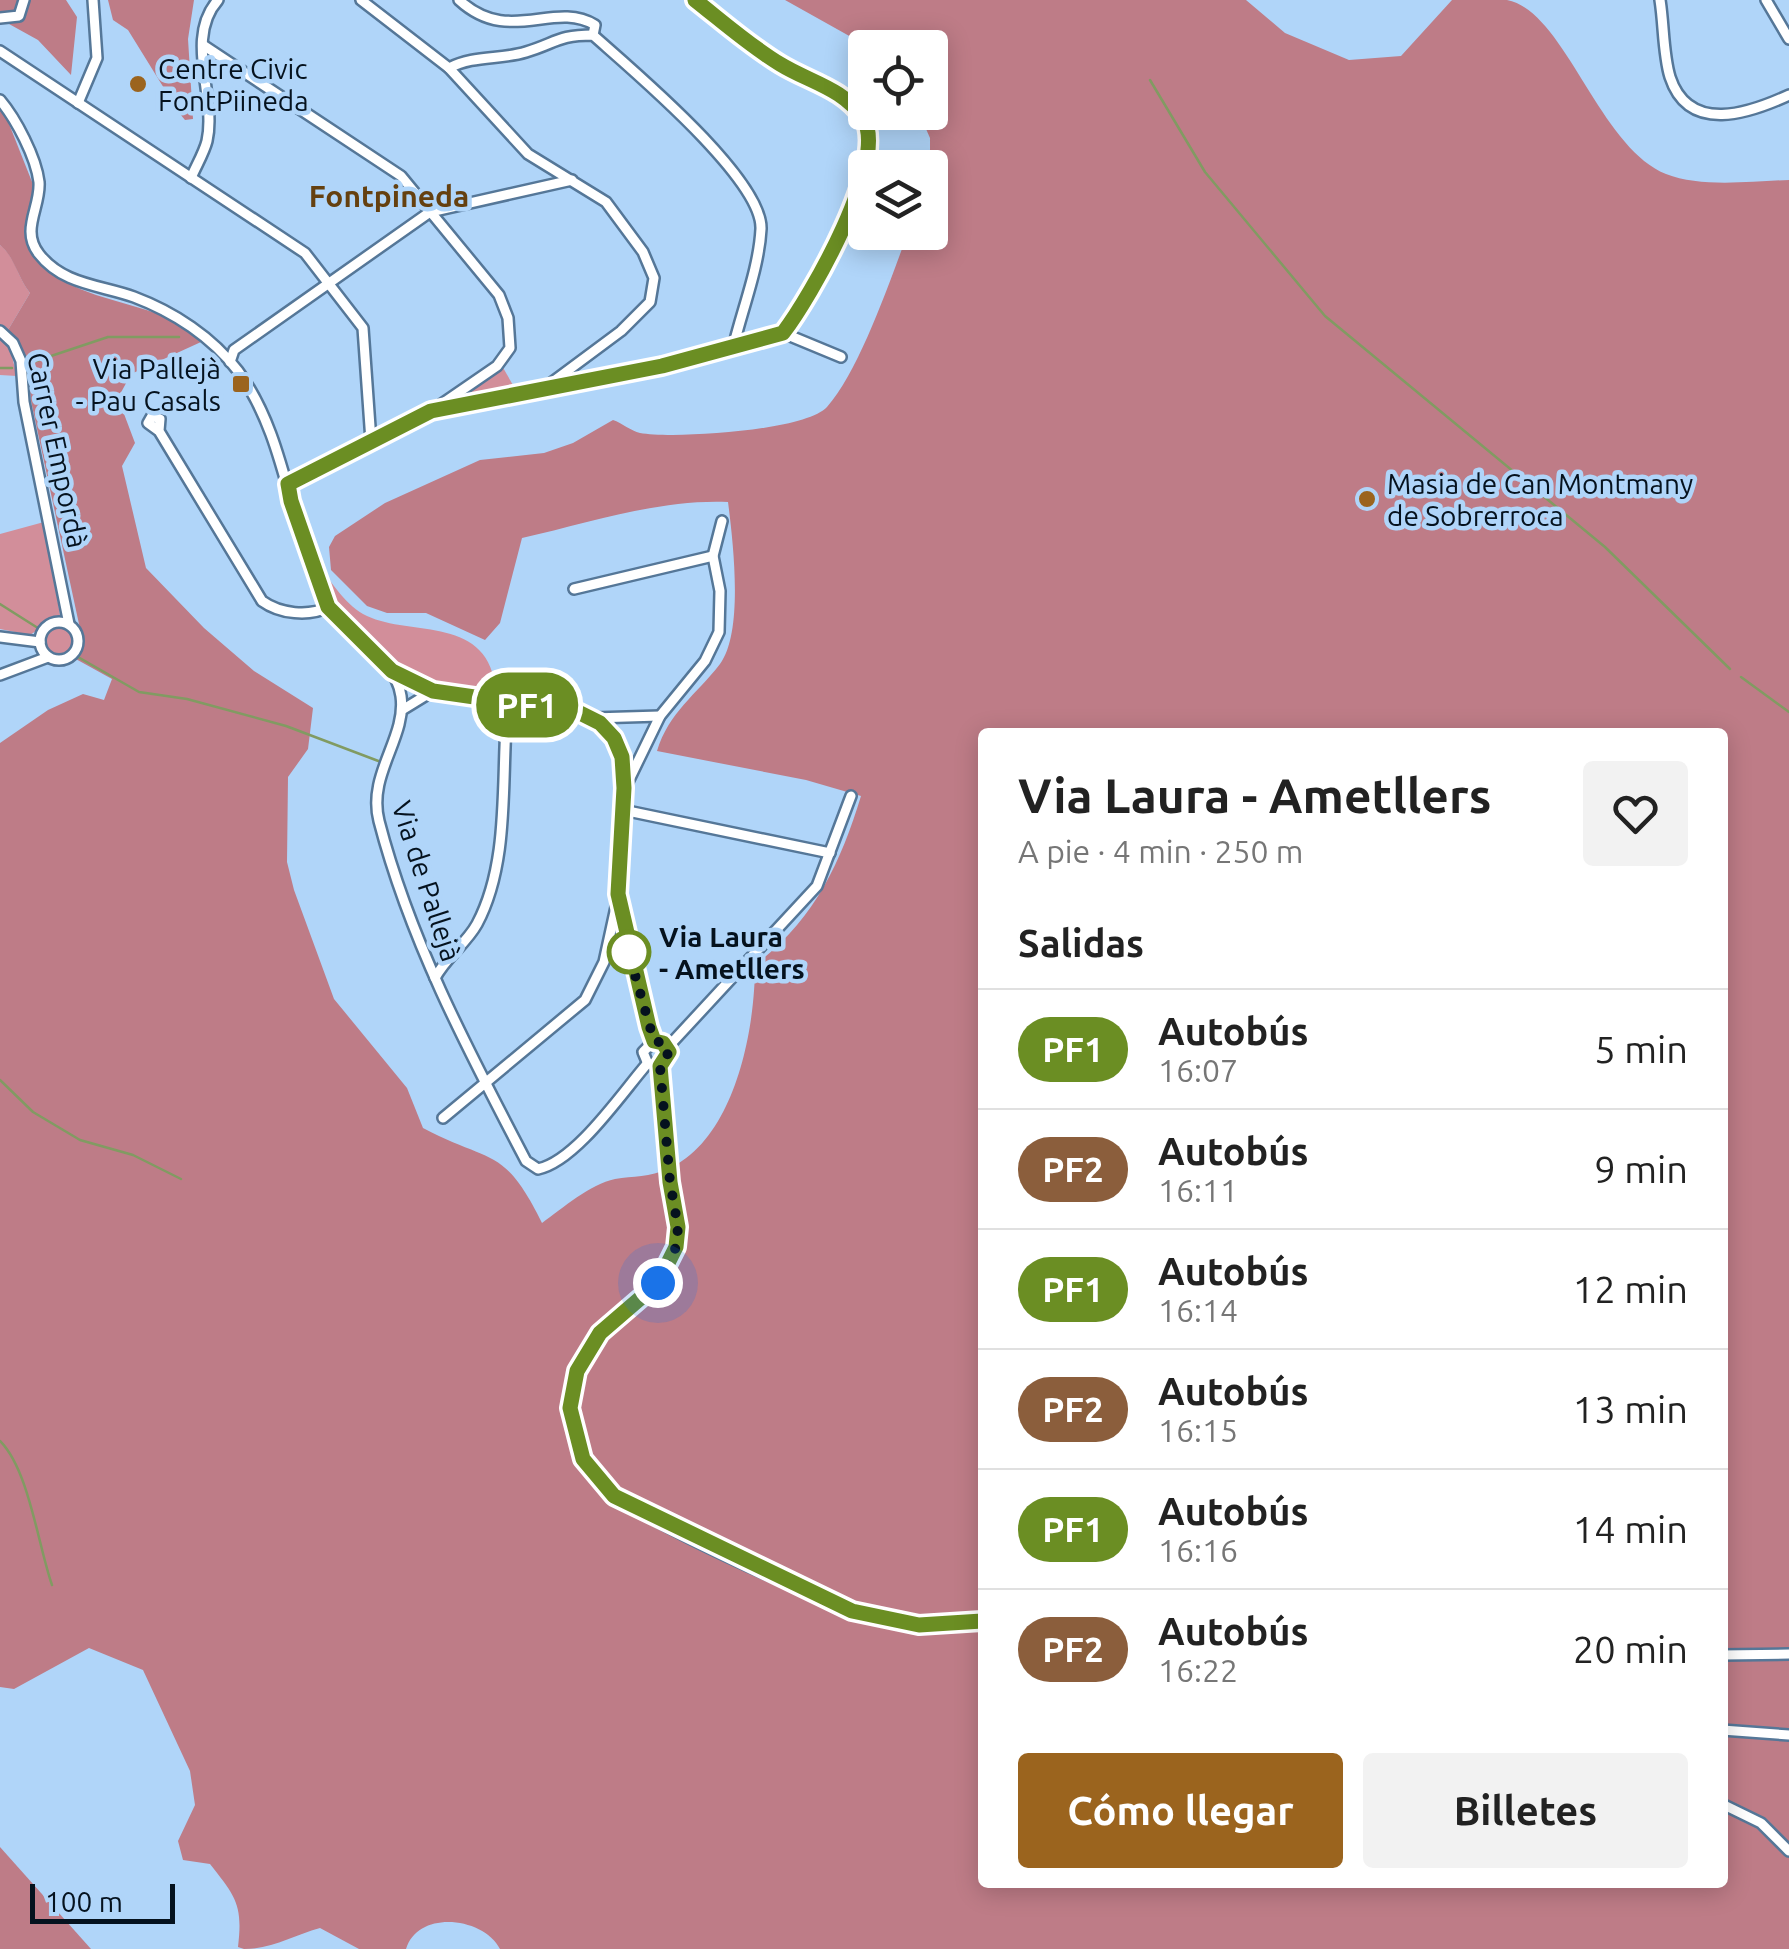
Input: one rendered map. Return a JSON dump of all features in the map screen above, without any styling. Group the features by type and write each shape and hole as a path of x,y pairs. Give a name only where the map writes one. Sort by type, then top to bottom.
{"street":[{"path":"0,18 20,16 24,0"},
{"path":"78,103 96,58 92,0"},
{"path":"191,178 208,139 203,45 208,14 218,0"},
{"path":"361,0 449,68 528,154 606,202 643,252 654,278 650,302 621,331 544,389"},
{"path":"458,0 476,14 502,22 567,10 595,25 593,35"},
{"path":"695,0 783,66 836,92 862,116 868,130 862,172 848,213 824,268 783,333"},
{"path":"1660,0 1670,78 1694,108 1716,117 1752,111 1789,95"},
{"path":"1766,0 1789,39"},
{"path":"449,68 464,60 525,53 563,35 593,35 725,160 756,205 761,226 732,348"},
{"path":"203,45 401,176 498,295 508,318 510,348 497,366 431,411 288,484"},
{"path":"0,51 305,253 363,328 371,441"},
{"path":"0,100 38,178 32,239 43,259 71,279 134,297 178,318 230,362 255,402 288,484 328,607 392,671 433,691 593,718 660,716"},
{"path":"230,362 234,350 430,212 572,180"},
{"name":"Carrer Empordà","path":"0,331 13,343 21,362 24,402 69,624"},
{"path":"431,411 732,348 783,333 841,357"},
{"path":"160,431 262,601 277,610 310,614 328,607"},
{"path":"624,788 660,716 704,662 719,632 720,591 713,556 722,520"},
{"path":"574,589 713,556"},
{"path":"0,675 48,657 64,660 75,651 78,637 69,624 47,626 40,642"},
{"path":"0,637 40,642"},
{"path":"40,642 48,657"},
{"path":"392,671 402,710 433,691"},
{"path":"434,978 446,957 474,929 490,895 506,726 502,712 492,700"},
{"path":"506,726 527,705"},
{"name":"Via de Pallejà","path":"402,710 378,779 376,809 434,978 484,1086 526,1161 538,1169 555,1163 583,1138 647,1064"},
{"path":"443,1118 584,1000 604,962 618,894 624,765 614,738 593,718"},
{"path":"654,1041 643,1052 647,1064 660,1066 668,1059 667,1048 817,886 851,796"},
{"path":"623,810 830,853"},
{"path":"618,894 654,1041 667,1048"},
{"path":"424,948 446,957"},
{"path":"660,1066 678,1227 676,1247 658,1283 600,1333 577,1371 570,1408 583,1459 614,1496 852,1611 919,1625 978,1621"},
{"path":"1728,1656 1789,1654"},
{"path":"1728,1730 1789,1735"},
{"path":"1728,1807 1753,1817 1789,1851"}],"shaded area":[{"path":"0,0 66,0 77,17 71,75 38,40 0,19"},
{"path":"108,0 194,0 188,39 193,119 185,120 180,114 128,30 113,20"},
{"path":"785,0 1246,0 1285,33 1349,60 1401,56 1452,0 1507,0 1528,9 1547,28 1601,110 1642,159 1666,174 1695,181 1789,180 1789,1949 500,1949 480,1930 452,1922 423,1928 406,1949 359,1949 320,1928 244,1949 238,1947 238,1911 226,1885 210,1864 183,1860 178,1841 195,1805 190,1771 143,1670 89,1648 14,1689 0,1687 0,743 48,710 83,694 104,700 112,679 74,658 82,638 31,401 27,361 8,330 30,293 0,245 0,101 36,192 24,230 45,266 77,288 161,316 201,342 131,374 118,398 135,443 122,466 146,568 204,628 254,671 313,708 308,749 288,777 287,862 334,999 407,1088 423,1128 505,1168 542,1223 596,1186 668,1169 691,1154 710,1134 737,1080 745,1050 755,965 793,930 822,890 844,845 861,796 806,780 657,751 676,715 720,664 727,649 735,586 728,502 650,508 522,538 500,623 485,640 426,613 387,613 367,606 331,570 329,547 335,536 385,503 480,460 544,453 573,443 613,420 640,433 708,434 793,422 827,407 862,348 902,250 948,250 948,150 930,150 926,130 948,130 948,30 848,30 848,35"},
{"path":"0,245 30,293 8,330 0,325"},
{"path":"0,339 10,349 17,376 0,375"},
{"path":"502,366 517,392 454,402"},
{"path":"44,522 60,615 30,635 0,629 0,534"},
{"path":"319,566 359,612 385,622 446,633 480,650 491,667 496,692 424,682 426,678 413,670 409,673 342,616"},
{"path":"59,626 70,630 74,641 70,652 59,656 48,652 44,641 48,630"},
{"path":"0,1847 91,1949 0,1949"}],"waterway":[{"path":"1150,80 1205,172 1325,316 1605,547 1730,669"},
{"path":"27,364 108,337 179,337"},
{"path":"0,368 12,368"},
{"path":"0,604 41,630"},
{"path":"78,657 139,692 187,699 286,726 381,762"},
{"path":"1741,677 1789,712"},
{"path":"0,1080 33,1112 80,1140 133,1155 181,1179"},
{"path":"0,1441 26,1489 52,1585"}],"bus line":[{"name":"PF1","path":"695,0 783,66 847,100 862,116 868,130 866,156 855,195 824,268 783,333 662,366 431,411 288,484 324,600 345,628 392,671 433,691 578,712 608,730 622,757 618,894 627,947 649,1027 654,1041 663,1043 669,1052 660,1066 678,1227 676,1247 658,1283 600,1333 577,1371 570,1408 572,1429 583,1459 614,1496 644,1513 852,1611 919,1625 978,1621"}],"place":[{"name":"Centre Civic FontPiineda","path":"138,84"},
{"name":"Via Pallejà - Pau Casals","path":"241,384"},
{"name":"Masia de Can Montmany de Sobrerroca","path":"1367,499"},
{"name":"Via Laura - Ametllers","path":"629,952"}],"district":[{"name":"Fontpineda","path":"389,196"}],"route":[{"path":"629,952 627,947 654,1041 663,1043 669,1052 660,1066 678,1227 676,1247 658,1283"}]}
